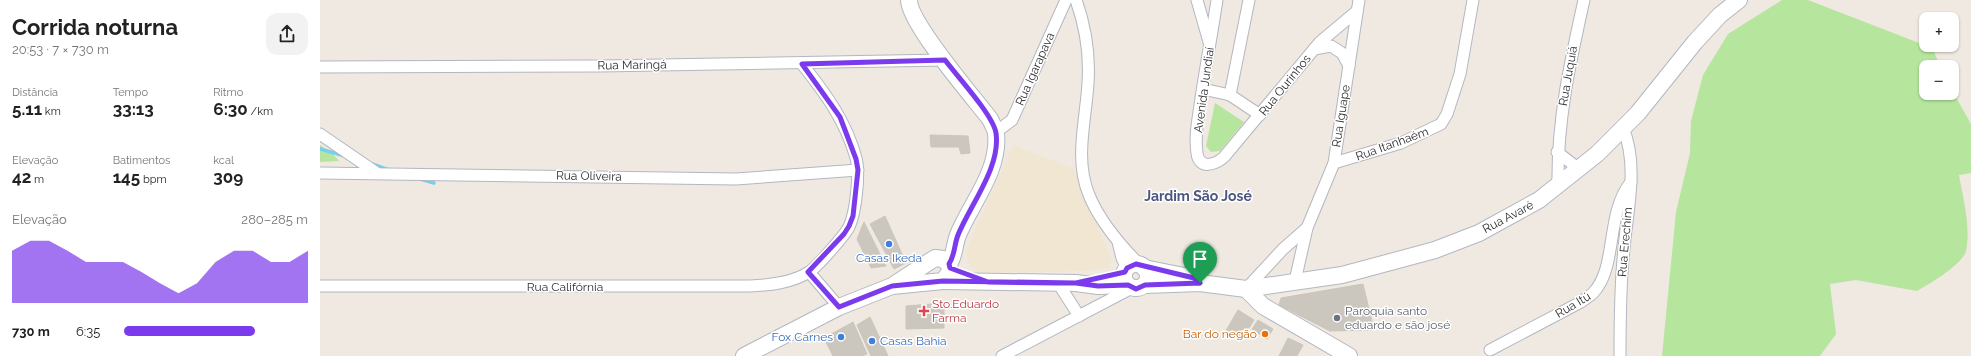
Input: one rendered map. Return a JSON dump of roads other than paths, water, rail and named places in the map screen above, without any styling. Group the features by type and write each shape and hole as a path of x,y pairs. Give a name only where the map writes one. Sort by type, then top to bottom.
{"main road":[{"path":"744,356 839,307 940,269 989,174 995,151 996,132 990,119 920,30 911,11 909,0"},
{"name":"Rua Avaré","path":"940,269 988,282 1076,283 1098,286 1134,276 1246,289 1342,275 1459,242 1518,213 1539,200 1579,169 1623,128 1678,66 1696,42 1720,15 1739,0"},
{"path":"1246,289 1263,306 1349,356"}],"street":[{"name":"Rua Igarapava","path":"996,132 1012,120 1066,0"},
{"path":"1002,356 1079,316 1134,276 1118,242 1088,194 1084,178 1081,156 1089,57 1087,36 1076,0"},
{"path":"1197,0 1210,45"},
{"name":"Avenida Jundiaí","path":"1217,0 1198,122 1197,153 1201,162 1206,165 1217,164"},
{"path":"1230,95 1250,0"},
{"name":"Rua Itanhaém","path":"1334,163 1401,143 1441,124 1451,103 1460,74 1473,0"},
{"name":"Rua Juquiá","path":"1558,185 1557,152 1560,119 1572,49 1584,0"},
{"name":"Rua Iguape","path":"1294,281 1307,228 1334,163 1358,5"},
{"name":"Rua Ourinhos","path":"1217,164 1233,148 1314,49 1358,5"},
{"path":"1314,49 1331,46 1342,52 1349,66"},
{"name":"Rua Maringá","path":"320,67 802,64 945,60"},
{"path":"802,64 840,117 854,153 858,170 853,216 849,226 844,234 808,272 839,307"},
{"path":"1203,89 1230,95 1260,115"},
{"name":"Rua Erechim","path":"1620,356 1623,250 1631,182 1631,156 1628,139 1623,128"},
{"path":"320,134 377,173"},
{"path":"1557,152 1579,169"},
{"name":"Rua Oliveira","path":"320,173 736,179 858,170"},
{"name":"Rua Itú","path":"1490,350 1581,302 1594,292 1605,271 1616,208 1624,191 1631,182"},
{"name":"Rua Iguape","path":"1246,289 1283,249 1307,228"},
{"name":"Rua Califórnia","path":"320,286 750,286 780,283 808,272"},
{"path":"1058,283 1079,316"}],"waterway":[{"path":"320,149 345,156"},
{"path":"372,164 389,170"},
{"path":"420,179 434,183"}],"place":[{"name":"Casas Ikeda","path":"889,244"},
{"name":"Sto.Eduardo Farma","path":"924,311"},
{"name":"Paroquia santo eduardo e são josé","path":"1337,318"},
{"name":"Bar do negão","path":"1265,334"},
{"name":"Fox Carnes","path":"841,337"},
{"name":"Casas Bahia","path":"872,341"}],"district":[{"name":"Jardim São José","path":"1198,196"}]}
